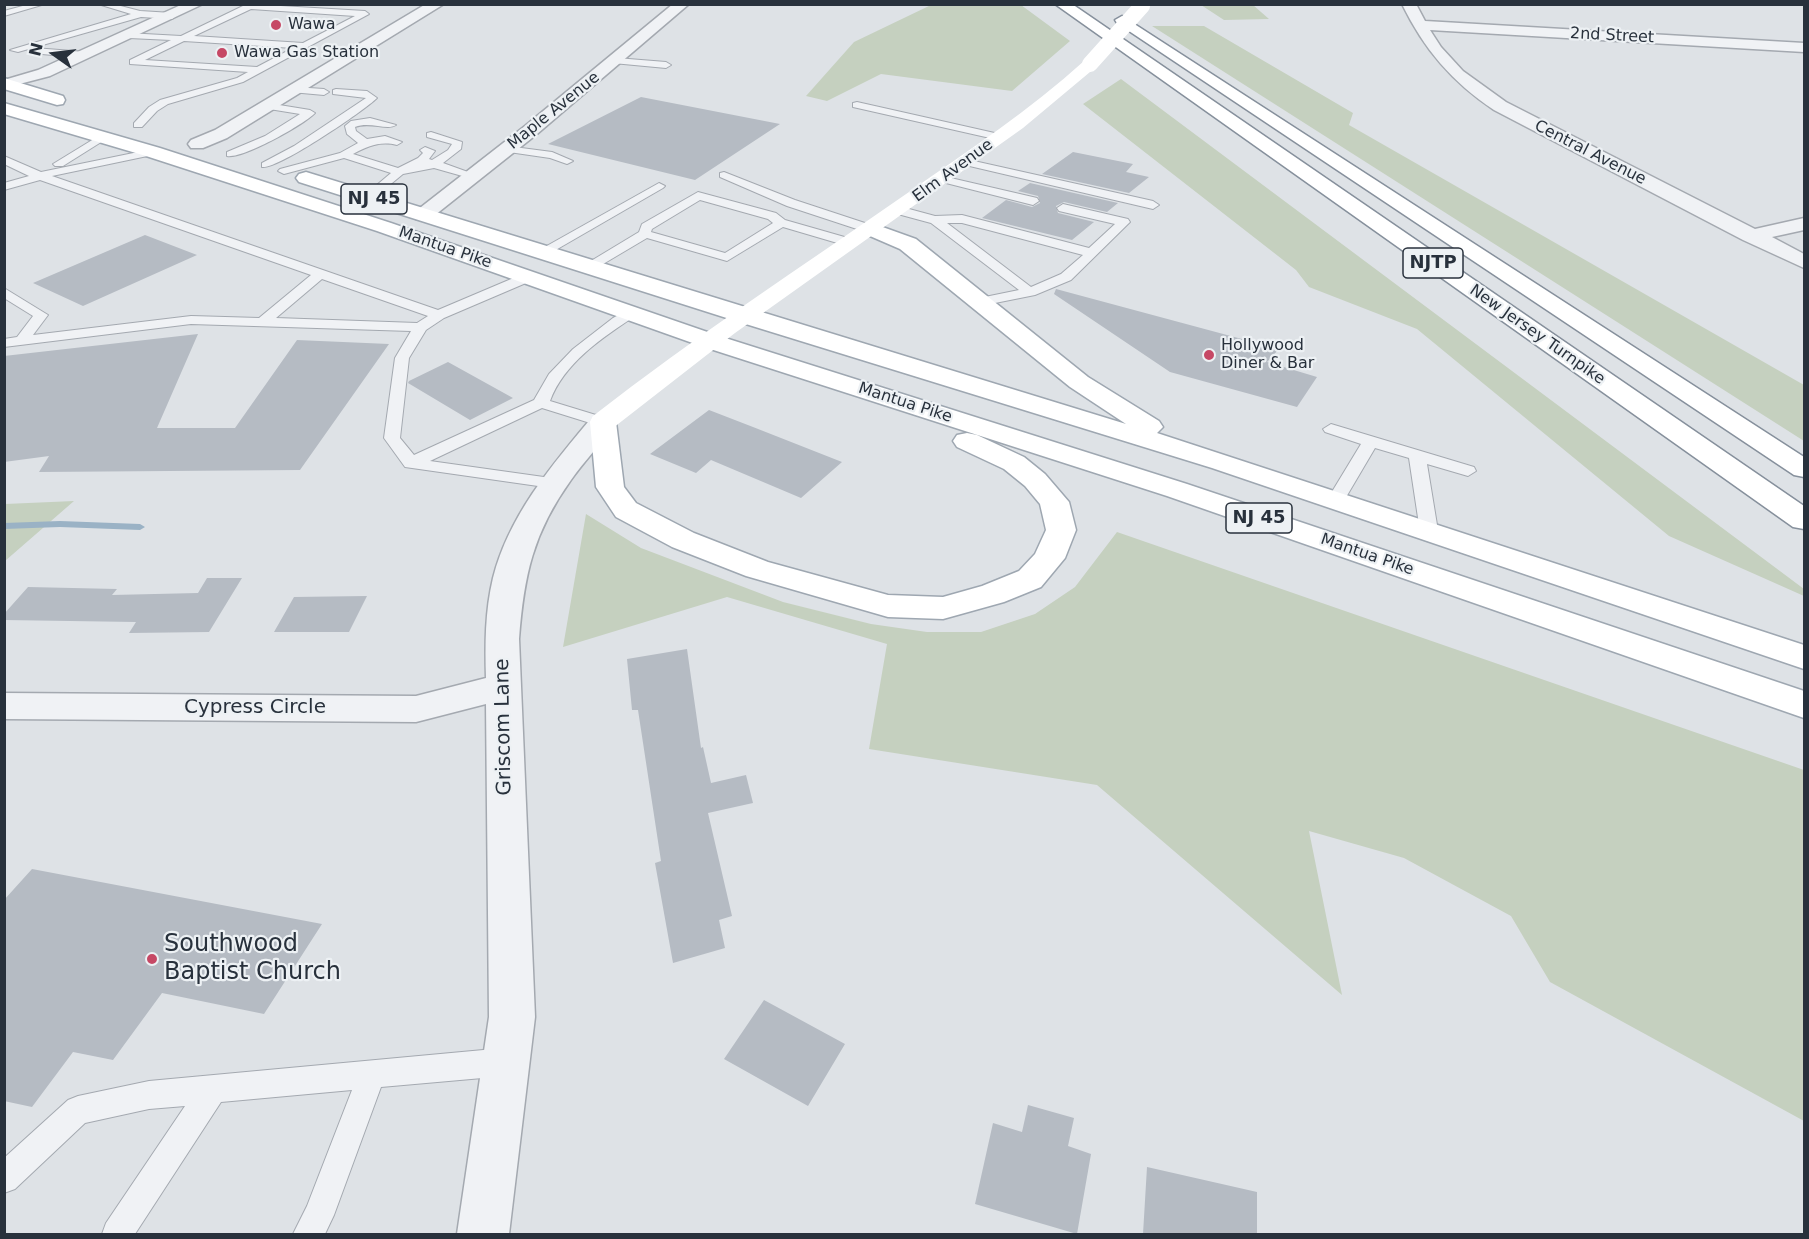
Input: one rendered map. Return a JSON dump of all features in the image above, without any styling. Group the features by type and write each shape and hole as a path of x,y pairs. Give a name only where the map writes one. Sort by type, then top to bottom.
{"main road":[{"name":"New Jersey Turnpike","path":"1062,4 1804,520"},
{"name":"Elm Avenue","path":"744,316 1042,107 1090,64 1143,5"},
{"name":"New Jersey Turnpike","path":"1109,11 1804,469"},
{"path":"6,84 73,105"},
{"name":"Mantua Pike","path":"4,108 102,136 384,227 710,341 1177,490 1804,705"},
{"path":"116,118 158,131"},
{"name":"Mantua Pike","path":"177,138 744,316 1221,462 1804,657"},
{"path":"861,236 908,244 1078,382 1142,423 1221,462"},
{"name":"Griscom Lane","path":"603,422 744,316"},
{"path":"603,422 610,488 626,510 683,540 757,569 888,606 943,608 993,594 1030,579 1049,558 1061,530 1054,502 1035,480 1014,463 977,445 775,377 744,352"}],"street":[{"path":"6,84 44,73 196,4"},
{"path":"197,144 220,134 437,4"},
{"name":"Maple Avenue","path":"423,214 616,61 682,4"},
{"name":"Central Avenue","path":"1409,4 1427,40 1454,72 1500,106 1750,236 1804,261"},
{"name":"2nd Street","path":"1419,25 1804,47"},
{"path":"1750,236 1804,224"},
{"name":"Griscom Lane","path":"483,1234 512,1017 502,639 509,578 526,532 552,483 603,422"},
{"name":"Cypress Circle","path":"4,706 416,709 503,687"}],"lane":[{"path":"4,14 41,4"},
{"path":"102,4 141,14 172,16"},
{"path":"138,125 153,109 164,102 240,80 365,14 228,5"},
{"path":"250,6 133,62 258,70"},
{"path":"18,50 141,14"},
{"path":"129,35 304,46"},
{"path":"4,48 85,55"},
{"path":"616,61 666,65"},
{"path":"294,90 324,92"},
{"path":"275,168 298,148 372,98 367,94 336,92"},
{"path":"857,105 999,137"},
{"path":"231,154 264,140 310,113 267,106"},
{"path":"366,149 351,132 350,126 368,120 391,125"},
{"path":"431,135 457,142 457,147 451,154 435,164"},
{"path":"39,176 102,136"},
{"path":"366,149 385,138 397,142"},
{"path":"264,140 298,148"},
{"path":"275,168 381,148"},
{"path":"506,149 552,155 567,161"},
{"path":"4,187 109,159 153,152"},
{"path":"348,153 403,165 435,164 473,176"},
{"path":"369,198 403,165 423,155 435,164"},
{"path":"4,159 39,176 438,315"},
{"path":"965,162 1153,205"},
{"path":"724,175 861,236"},
{"path":"942,179 1033,201"},
{"path":"542,252 659,186"},
{"path":"645,234 646,226 698,196 772,216 781,223 861,236"},
{"path":"980,302 1030,292 1066,277 1124,222 1063,208"},
{"path":"898,210 935,220 962,219 1092,253"},
{"path":"935,220 1030,292"},
{"path":"588,267 645,234 727,257 781,223"},
{"path":"262,322 320,274"},
{"path":"528,277 438,315 420,327 402,358 392,438 411,462 552,483"},
{"path":"4,292 41,315 21,341"},
{"path":"541,403 544,389 591,339 630,313"},
{"path":"4,343 191,320 420,327"},
{"path":"411,462 541,403 603,422"},
{"path":"1331,429 1468,471"},
{"path":"1336,500 1371,441"},
{"path":"1417,455 1429,531"},
{"path":"4,1178 78,1110 148,1095 505,1062"},
{"path":"308,1234 320,1215 372,1074"},
{"path":"117,1234 213,1089"}],"green space":[{"path":"931,5 1021,5 1070,41 1012,91 881,74 827,101 806,96 854,42"},
{"path":"1201,5 1253,5 1269,19 1224,20"},
{"path":"1152,26 1204,26 1353,113 1349,125 1804,385 1804,441"},
{"path":"1121,79 1804,589 1804,596 1669,536 1417,329 1309,287 1296,270 1083,104"},
{"path":"74,501 5,561 5,504"},
{"path":"586,514 641,548 783,602 871,624 927,632 981,632 1035,614 1075,587 1117,532 1804,770 1804,1121 1550,982 1511,916 1404,858 1309,831 1342,995 1097,785 869,749 887,644 727,597 563,647"}],"building":[{"path":"641,97 780,124 695,180 548,144"},
{"path":"1073,152 1133,164 1126,172 1149,177 1129,193 1042,174"},
{"path":"1030,183 1118,203 1107,212 1064,202 1056,206 1058,213 1094,222 1072,240 982,218 1006,200 1032,207 1040,203 1038,196 1018,191"},
{"path":"145,235 197,255 83,306 33,283"},
{"name":"Hollywood Diner & Bar","path":"1056,289 1279,349 1267,362 1317,377 1297,407 1170,372 1054,294"},
{"path":"198,334 157,428 235,428 297,340 389,344 300,470 39,472 49,456 4,462 4,356"},
{"path":"448,362 513,398 470,420 408,383"},
{"path":"709,410 842,462 801,498 711,460 696,473 650,454"},
{"path":"207,578 242,578 209,632 129,633 136,622 4,620 4,614 28,587 117,589 112,595 198,593"},
{"path":"367,596 349,632 274,632 294,597"},
{"path":"687,649 701,748 703,747 711,783 746,775 753,803 708,813 732,916 719,920 725,948 673,963 655,863 661,861 638,710 632,710 627,659"},
{"name":"Southwood Baptist Church","path":"32,869 322,924 264,1014 162,993 113,1060 73,1052 32,1107 4,1101 4,900"},
{"path":"764,1000 845,1044 808,1106 724,1059"},
{"path":"1028,1105 1074,1118 1068,1146 1091,1154 1077,1234 975,1204 993,1123 1022,1132"},
{"path":"1147,1167 1257,1192 1257,1234 1143,1234"}],"waterway":[{"path":"4,526 60,524 140,527"}],"place":[{"name":"Wawa","path":"276,25"},
{"name":"Wawa Gas Station","path":"222,53"},
{"name":"Hollywood Diner & Bar","path":"1209,355"},
{"name":"Southwood Baptist Church","path":"152,959"}]}
